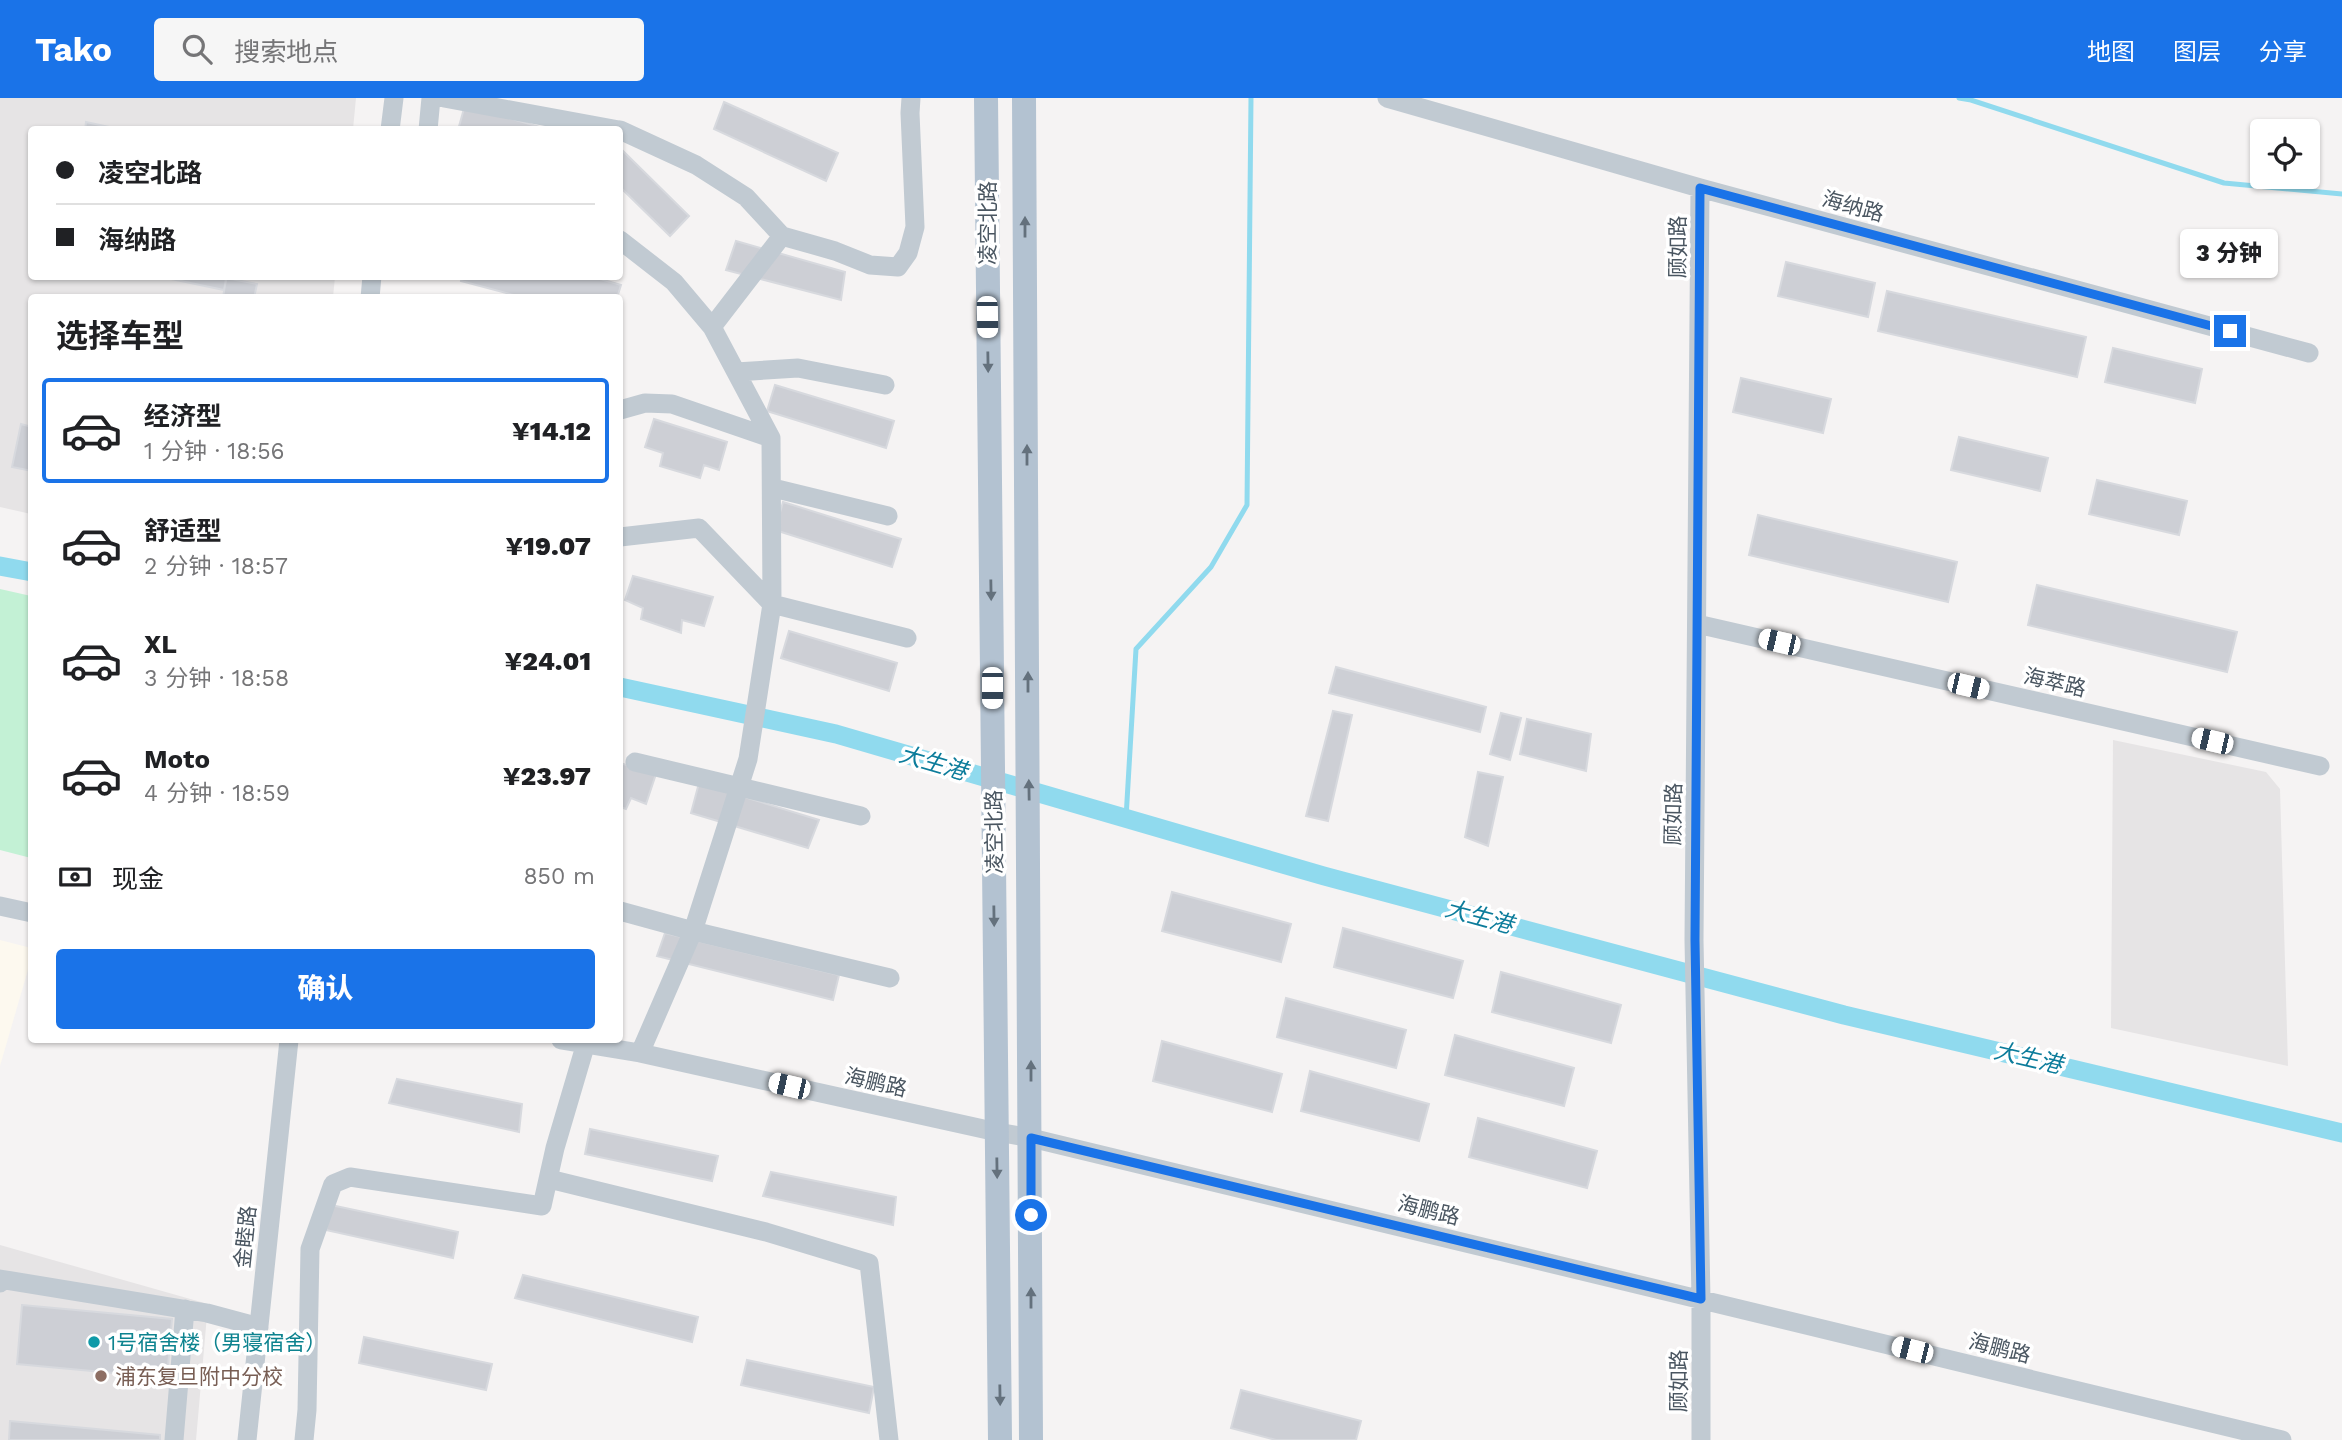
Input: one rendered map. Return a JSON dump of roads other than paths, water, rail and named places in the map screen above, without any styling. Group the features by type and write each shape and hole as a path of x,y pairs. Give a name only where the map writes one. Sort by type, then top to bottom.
{"main road":[{"name":"凌空北路","path":"986,98 1000,1440"},
{"name":"凌空北路","path":"1024,98 1030,829 1031,1440"}],"street":[{"path":"390,126 394,98"},
{"path":"428,126 431,98"},
{"path":"444,98 597,126"},
{"path":"623,132 696,165 746,197 782,236 835,251 870,265 898,267 908,253 915,227 911,98"},
{"name":"海纳路","path":"1387,98 1700,188 2309,353"},
{"name":"顾如路","path":"1700,188 1695,940 1701,1440"},
{"path":"712,327 782,236"},
{"path":"623,242 674,282 712,327 771,438 773,488 772,604 748,759 693,931 640,1054"},
{"path":"736,372 798,368 885,385"},
{"path":"623,409 645,403 672,404 771,438"},
{"path":"773,488 888,516"},
{"path":"623,537 699,528 772,604 907,638"},
{"name":"海萃路","path":"1698,624 2320,766"},
{"path":"635,762 860,816"},
{"path":"0,906 28,912"},
{"path":"623,912 890,978"},
{"name":"金睦路","path":"247,1440 289,1043"},
{"path":"304,1440 310,1249 333,1185 349,1177 542,1206 555,1148 586,1043"},
{"name":"海鹏路","path":"586,1043 1031,1138 2282,1440"},
{"path":"549,1179 766,1232 869,1263 889,1440"},
{"path":"0,1283 0,1279 185,1309 259,1327"},
{"path":"174,1440 185,1309"}],"waterway":[{"path":"1126,818 1136,649 1211,567 1247,505 1251,98"},
{"path":"1959,98 2224,183 2342,194"},
{"name":"大生港","path":"0,566 28,571"},
{"name":"大生港","path":"623,688 836,734 1324,876 1844,1015 2342,1133"}],"place":[{"name":"1号宿舍楼（男寝宿舍）","path":"94,1342"},
{"name":"浦东复旦附中分校","path":"101,1376"}]}
